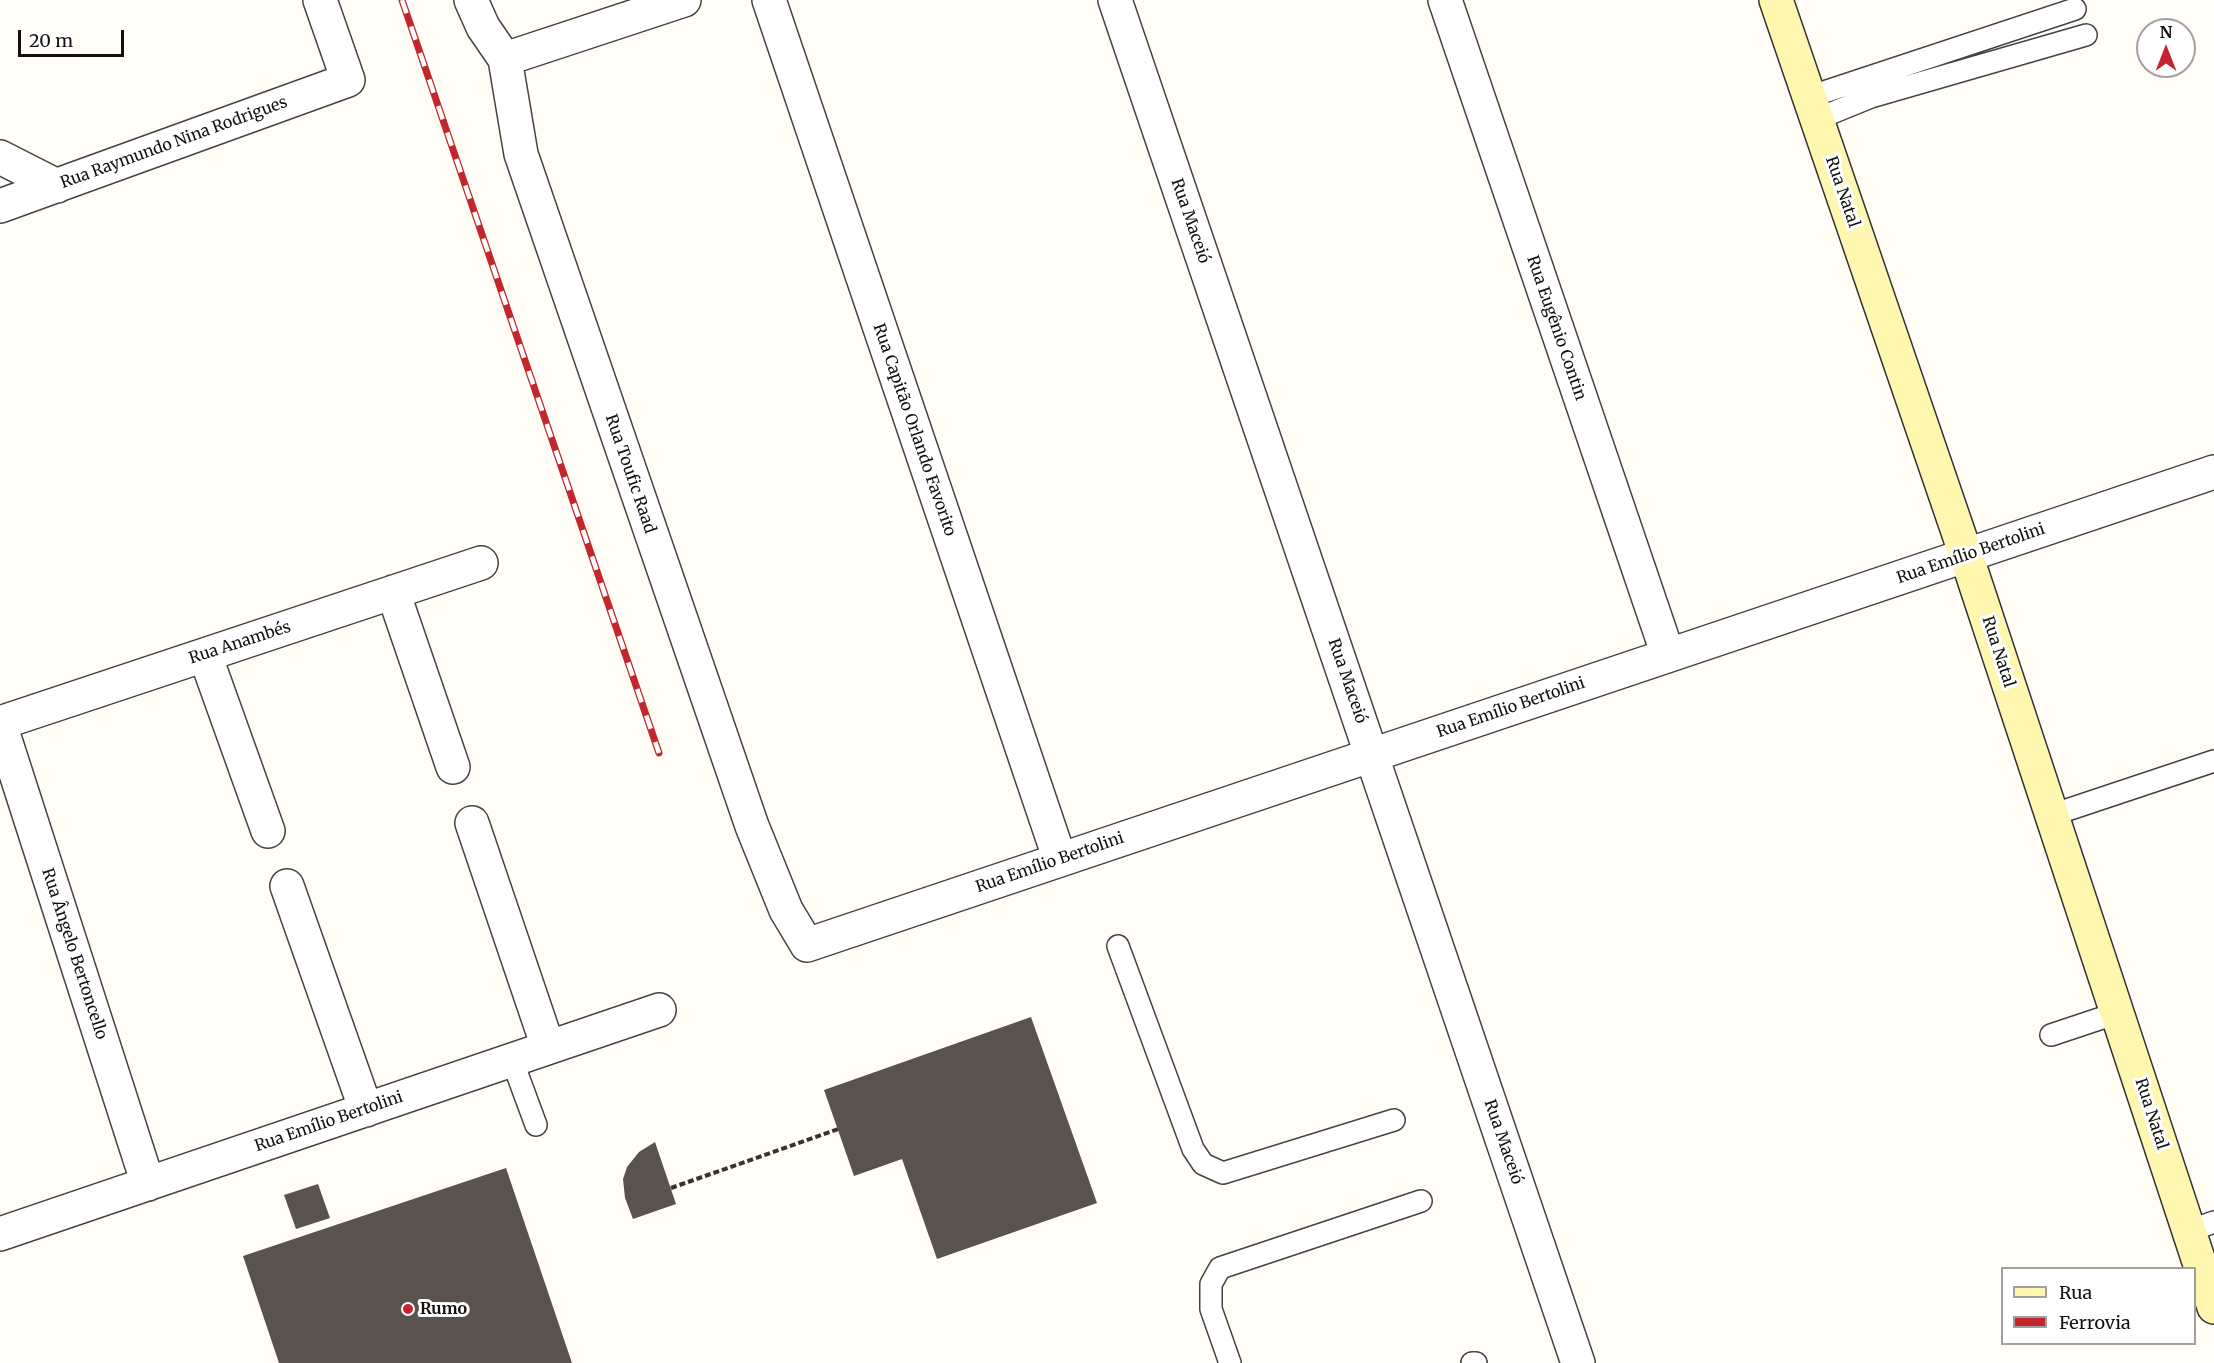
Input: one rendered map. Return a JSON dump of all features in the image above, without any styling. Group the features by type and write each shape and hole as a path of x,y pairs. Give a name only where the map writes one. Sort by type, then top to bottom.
{"street":[{"name":"Rua Raymundo Nina Rodrigues","path":"0,206 348,80 320,0"},
{"name":"Rua Toufic Raad","path":"471,0 483,27 505,58 521,154 533,194 752,826 786,910 807,945"},
{"name":"Rua Capitão Orlando Favorito","path":"769,0 1060,860"},
{"name":"Rua Maceió","path":"1115,0 1578,1363"},
{"name":"Rua Eugênio Contin","path":"1445,0 1668,655"},
{"name":"Rua Natal","path":"1776,0 1966,555 2117,1013 2201,1226 2214,1307"},
{"path":"505,58 672,2"},
{"path":"0,157 57,186"},
{"name":"Rua Emílio Bertolini","path":"807,945 2214,472"},
{"name":"Rua Anambés","path":"0,723 481,563"},
{"path":"393,592 453,767"},
{"path":"205,655 268,831"},
{"name":"Rua Ângelo Bertoncello","path":"0,723 148,1184"},
{"path":"471,823 548,1047"},
{"path":"287,886 366,1110"},
{"name":"Rua Emílio Bertolini","path":"0,1234 659,1010"}],"lane":[{"path":"1813,108 2075,9"},
{"path":"1813,108 1871,97 2086,35"},
{"path":"2052,815 2214,761"},
{"path":"1118,946 1192,1149 1203,1164 1223,1173 1394,1120"},
{"path":"2051,1035 2117,1013"},
{"path":"512,1060 536,1125"},
{"path":"1230,1363 1211,1309 1211,1284 1220,1268 1421,1201"}],"path":[{"path":"670,1188 838,1129"}],"building":[{"path":"1031,1017 1097,1203 937,1259 902,1159 854,1176 824,1090"},
{"path":"655,1142 676,1204 633,1219 625,1198 623,1179 627,1167 639,1152"},
{"name":"Rumo","path":"506,1168 572,1363 279,1363 243,1256"},
{"path":"318,1184 330,1218 296,1229 284,1195"}],"railway":[{"path":"402,0 659,753"}],"place":[{"name":"Rumo","path":"408,1309"}]}
